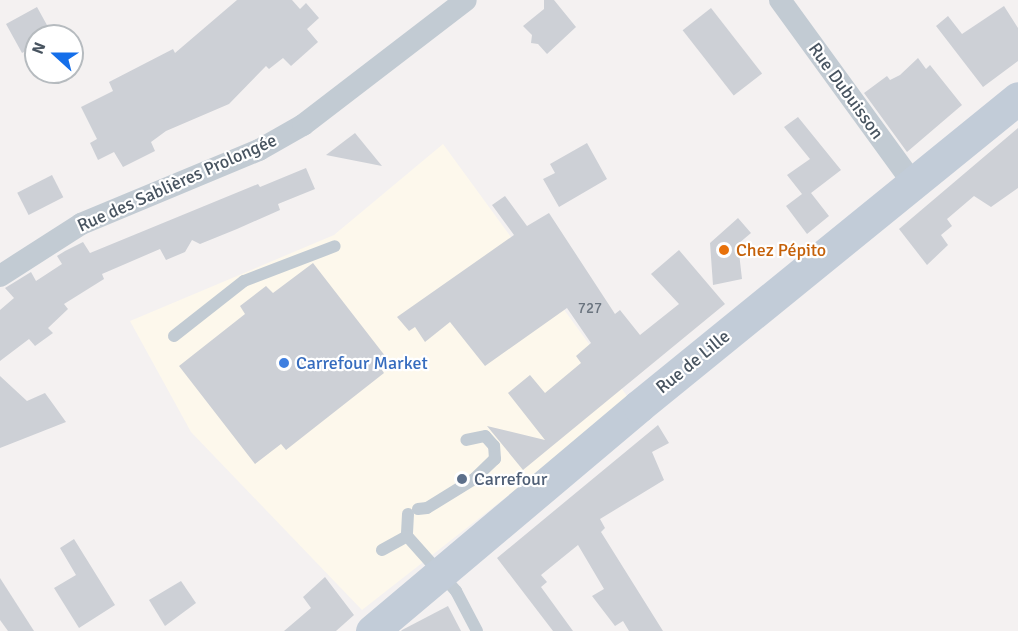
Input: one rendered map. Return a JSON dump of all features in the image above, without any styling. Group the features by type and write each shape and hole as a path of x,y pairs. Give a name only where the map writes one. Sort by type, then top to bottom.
{"main road":[{"name":"Rue de Lille","path":"372,631 912,182 1018,98"}],"street":[{"name":"Rue des Sablières Prolongée","path":"0,276 81,224 259,150 303,125 466,0"},
{"name":"Rue Dubuisson","path":"780,0 912,182"}],"lane":[{"path":"174,336 244,281 335,246"},
{"path":"382,550 407,536 413,512 427,508 474,479 495,459 494,446 485,436 466,440"},
{"path":"407,536 456,591 477,631"}],"shaded area":[{"path":"443,144 630,400 362,610 191,432 130,321 334,235"}],"building":[{"path":"237,0 292,0 300,9 306,3 319,18 307,29 318,42 291,66 283,58 269,69 266,66 229,104 166,131 151,142 155,151 123,167 114,152 98,160 90,143 97,139 81,107 113,91 109,82 173,49 175,53"},
{"path":"544,0 554,0 576,27 547,54 538,44 531,43 532,35 523,26 544,9"},
{"path":"1004,6 1018,28 1018,61 983,87 936,26 948,16 962,34"},
{"path":"37,7 46,24 24,24 24,52 22,53 6,24"},
{"path":"711,8 762,73 734,96 683,30"},
{"path":"918,58 926,69 930,65 962,105 907,152 864,93 887,76 890,80 900,75"},
{"path":"798,117 841,170 811,193 829,216 807,234 786,206 802,194 787,175 810,159 784,127"},
{"path":"1018,128 1018,188 991,207 974,196 947,219 952,226 941,235 948,245 927,265 899,229"},
{"path":"355,133 382,166 326,155"},
{"path":"587,143 607,179 559,207 543,179 555,173 550,164"},
{"path":"306,168 315,189 278,204 280,210 237,229 200,244 192,240 185,252 166,260 160,249 102,274 104,279 64,304 68,309 48,328 53,333 35,346 29,339 0,361 0,310 14,298 5,288 31,272 36,281 62,264 57,256 83,242 90,253 258,184 260,187"},
{"path":"52,175 63,197 29,215 17,193"},
{"path":"505,196 527,226 549,213 615,314 620,310 640,335 679,304 651,274 679,250 725,304 523,470 487,426 545,440 508,393 530,375 545,393 581,363 576,356 591,343 567,308 485,366 450,322 425,342 415,327 409,331 397,317 514,235 492,205"},
{"name":"Chez Pépito","path":"738,218 751,233 738,244 742,279 713,285 710,243"},
{"name":"Carrefour Market","path":"313,263 389,361 380,367 384,373 286,450 281,444 255,464 179,366 245,314 240,306 266,286 273,293"},
{"path":"0,376 27,401 45,393 66,422 0,448"},
{"path":"658,425 669,443 652,452 664,480 600,519 605,528 601,532 663,631 629,631 623,621 615,626 592,596 604,589 578,545 541,575 547,582 541,587 573,631 553,631 497,558"},
{"path":"74,539 115,605 79,628 54,588 76,575 60,548"},
{"path":"325,577 354,615 336,631 284,631 311,608 303,597"},
{"path":"0,578 34,631 8,631 0,620"},
{"path":"181,581 196,603 165,626 149,600"},
{"path":"448,606 461,631 401,631 402,630"}],"place":[{"name":"Chez Pépito","path":"724,250"},
{"name":"Carrefour Market","path":"284,363"},
{"name":"Carrefour","path":"462,479"}]}
